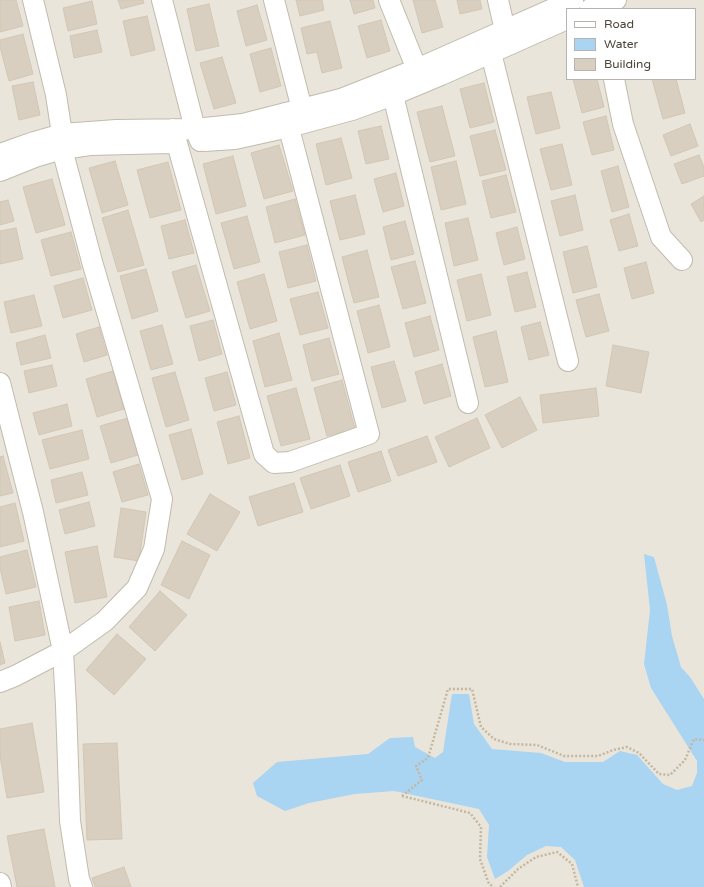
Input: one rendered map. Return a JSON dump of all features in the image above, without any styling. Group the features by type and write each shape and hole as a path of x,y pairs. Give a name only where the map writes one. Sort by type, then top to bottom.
{"street":[{"path":"0,682 15,676 63,651 105,621 137,588 154,549 162,499 93,265 62,142 56,95 33,0"},
{"path":"162,0 198,135"},
{"path":"175,136 264,454 274,463 290,462 370,434 295,118 274,0"},
{"path":"389,0 420,76"},
{"path":"498,0 507,38"},
{"path":"507,38 573,0"},
{"path":"0,154 34,142 62,142 116,130 175,136 198,135 235,139 295,118 341,99 390,88 507,38 566,19"},
{"path":"488,46 568,361"},
{"path":"614,80 623,124 661,237 682,260"},
{"path":"390,88 468,403"},
{"path":"0,171 35,157 62,142"},
{"path":"0,383 33,512 63,651 70,821 79,879 82,887"},
{"path":"0,882 1,887"}],"path":[{"path":"494,887 489,884 480,859 481,827 470,813 402,796 422,780 416,766 428,758 448,689 472,689 481,727 494,739 510,744 537,745 564,756 598,756 613,750 627,747 639,753 659,774 670,775 686,760 694,739 704,740"},
{"path":"500,887 518,869 536,857 557,852 572,864 578,887"}],"shaded area":[{"path":"0,0 704,0 704,887 0,887"}],"water":[{"path":"644,554 654,557 667,605 672,636 681,667 690,677 704,699 704,887 584,887 575,860 561,847 546,846 527,855 508,871 495,879 487,857 489,825 479,809 394,791 355,794 309,803 285,811 257,796 253,783 277,762 368,754 390,738 413,737 415,747 435,758 443,752 452,694 469,694 474,724 492,749 541,753 565,762 603,762 620,751 637,755 663,784 677,790 692,786 697,773 697,761 651,688 644,664 650,610"}],"building":[{"path":"0,0 16,0 23,26 0,32"},
{"path":"118,0 143,0 144,3 121,9"},
{"path":"296,0 322,0 324,10 300,16"},
{"path":"350,0 373,0 375,8 354,14"},
{"path":"413,0 435,0 443,27 422,33"},
{"path":"457,0 480,0 482,9 460,14"},
{"path":"92,1 97,24 68,31 63,8"},
{"path":"209,4 219,46 196,51 187,9"},
{"path":"257,5 267,40 246,46 237,11"},
{"path":"147,16 155,50 131,56 123,21"},
{"path":"381,20 390,51 367,58 358,26"},
{"path":"330,21 342,68 322,73 317,52 307,54 301,28"},
{"path":"97,30 102,52 74,58 70,36"},
{"path":"23,34 33,74 9,81 0,47 0,40"},
{"path":"271,48 281,86 260,92 250,54"},
{"path":"222,57 236,103 214,109 200,63"},
{"path":"573,80 597,80 604,107 582,113"},
{"path":"652,80 676,80 685,113 663,119"},
{"path":"33,82 40,115 19,120 12,86"},
{"path":"484,83 494,122 470,128 460,89"},
{"path":"551,92 560,128 536,134 527,97"},
{"path":"442,106 455,156 430,162 417,112"},
{"path":"606,116 614,150 592,155 583,122"},
{"path":"690,124 698,146 671,156 663,135"},
{"path":"381,126 389,159 366,164 358,131"},
{"path":"495,130 506,170 480,176 470,136"},
{"path":"341,138 352,178 326,185 316,144"},
{"path":"562,144 572,185 551,190 540,149"},
{"path":"279,145 293,191 264,199 251,153"},
{"path":"699,155 704,167 704,176 682,184 674,164"},
{"path":"233,156 246,206 216,214 203,164"},
{"path":"115,161 128,205 102,213 89,168"},
{"path":"456,161 466,204 441,210 431,167"},
{"path":"168,162 181,210 150,218 137,170"},
{"path":"618,166 629,207 612,212 601,171"},
{"path":"396,173 404,206 383,212 374,179"},
{"path":"506,175 516,212 491,218 482,181"},
{"path":"52,179 65,225 36,233 23,187"},
{"path":"355,195 365,234 340,240 330,201"},
{"path":"575,195 583,230 560,236 551,201"},
{"path":"704,196 704,220 701,222 691,204"},
{"path":"295,199 305,235 275,243 266,207"},
{"path":"8,200 14,221 0,225 0,202"},
{"path":"128,210 144,265 118,272 102,218"},
{"path":"629,214 638,246 619,251 610,220"},
{"path":"247,216 260,262 234,269 221,223"},
{"path":"468,218 478,260 454,266 445,223"},
{"path":"185,220 194,253 169,259 161,226"},
{"path":"405,221 414,254 391,260 383,227"},
{"path":"517,227 525,259 504,265 496,233"},
{"path":"16,228 23,259 0,264 0,231"},
{"path":"71,232 81,269 51,276 41,240"},
{"path":"307,245 316,281 288,288 279,252"},
{"path":"587,246 597,287 573,293 563,252"},
{"path":"367,250 379,297 354,303 342,257"},
{"path":"415,261 426,303 403,309 391,267"},
{"path":"646,262 654,293 632,299 624,268"},
{"path":"196,265 210,311 186,318 172,272"},
{"path":"146,269 158,311 132,319 120,276"},
{"path":"527,272 536,307 515,312 507,277"},
{"path":"264,274 277,321 250,329 237,282"},
{"path":"481,274 491,315 467,321 457,280"},
{"path":"83,278 92,310 63,318 54,286"},
{"path":"318,292 328,328 300,335 290,299"},
{"path":"599,294 609,331 586,337 576,300"},
{"path":"34,295 42,326 11,333 4,302"},
{"path":"379,305 390,347 368,353 357,311"},
{"path":"430,316 439,350 414,357 405,323"},
{"path":"213,320 222,354 199,361 190,326"},
{"path":"540,322 549,355 529,360 521,327"},
{"path":"162,325 173,364 151,370 140,331"},
{"path":"99,327 107,355 84,362 76,334"},
{"path":"496,331 508,382 485,387 473,337"},
{"path":"279,333 292,380 265,387 253,341"},
{"path":"45,335 51,358 21,365 16,343"},
{"path":"329,338 339,374 312,381 303,345"},
{"path":"613,345 649,352 641,393 606,386"},
{"path":"394,361 406,401 382,408 371,367"},
{"path":"442,364 451,396 424,404 415,372"},
{"path":"52,365 57,386 29,393 24,371"},
{"path":"113,371 124,409 97,417 86,379"},
{"path":"175,372 189,420 166,427 152,378"},
{"path":"227,372 236,405 214,411 205,378"},
{"path":"342,380 355,429 327,436 314,388"},
{"path":"296,388 310,439 281,446 267,396"},
{"path":"596,388 599,416 543,423 540,395"},
{"path":"520,397 537,430 502,448 485,415"},
{"path":"67,404 72,426 39,435 33,413"},
{"path":"239,416 250,458 228,464 217,422"},
{"path":"128,418 138,455 111,463 100,426"},
{"path":"477,418 490,448 449,467 435,437"},
{"path":"191,429 203,474 182,480 169,435"},
{"path":"82,430 89,459 50,469 42,440"},
{"path":"427,436 437,462 398,476 388,450"},
{"path":"381,451 391,481 358,492 348,462"},
{"path":"3,456 13,493 0,496 0,457"},
{"path":"139,464 148,495 122,502 113,472"},
{"path":"340,465 350,496 311,509 300,478"},
{"path":"82,472 88,495 56,503 51,480"},
{"path":"294,483 303,512 258,526 249,497"},
{"path":"210,494 240,512 217,551 187,534"},
{"path":"89,502 95,526 65,534 59,510"},
{"path":"15,503 24,541 0,547 0,507"},
{"path":"121,508 146,512 139,561 114,557"},
{"path":"182,541 210,555 189,599 161,585"},
{"path":"97,546 107,597 75,603 65,552"},
{"path":"27,550 36,587 6,594 0,568 0,557"},
{"path":"160,591 187,615 155,651 129,627"},
{"path":"39,601 45,635 15,641 9,607"},
{"path":"117,634 146,659 114,695 86,670"},
{"path":"0,642 5,663 0,665"},
{"path":"32,723 44,792 7,798 0,756 0,729"},
{"path":"117,743 122,839 87,840 83,744"},
{"path":"44,829 55,887 17,887 7,836"},
{"path":"124,867 131,887 95,887 92,878"}]}
